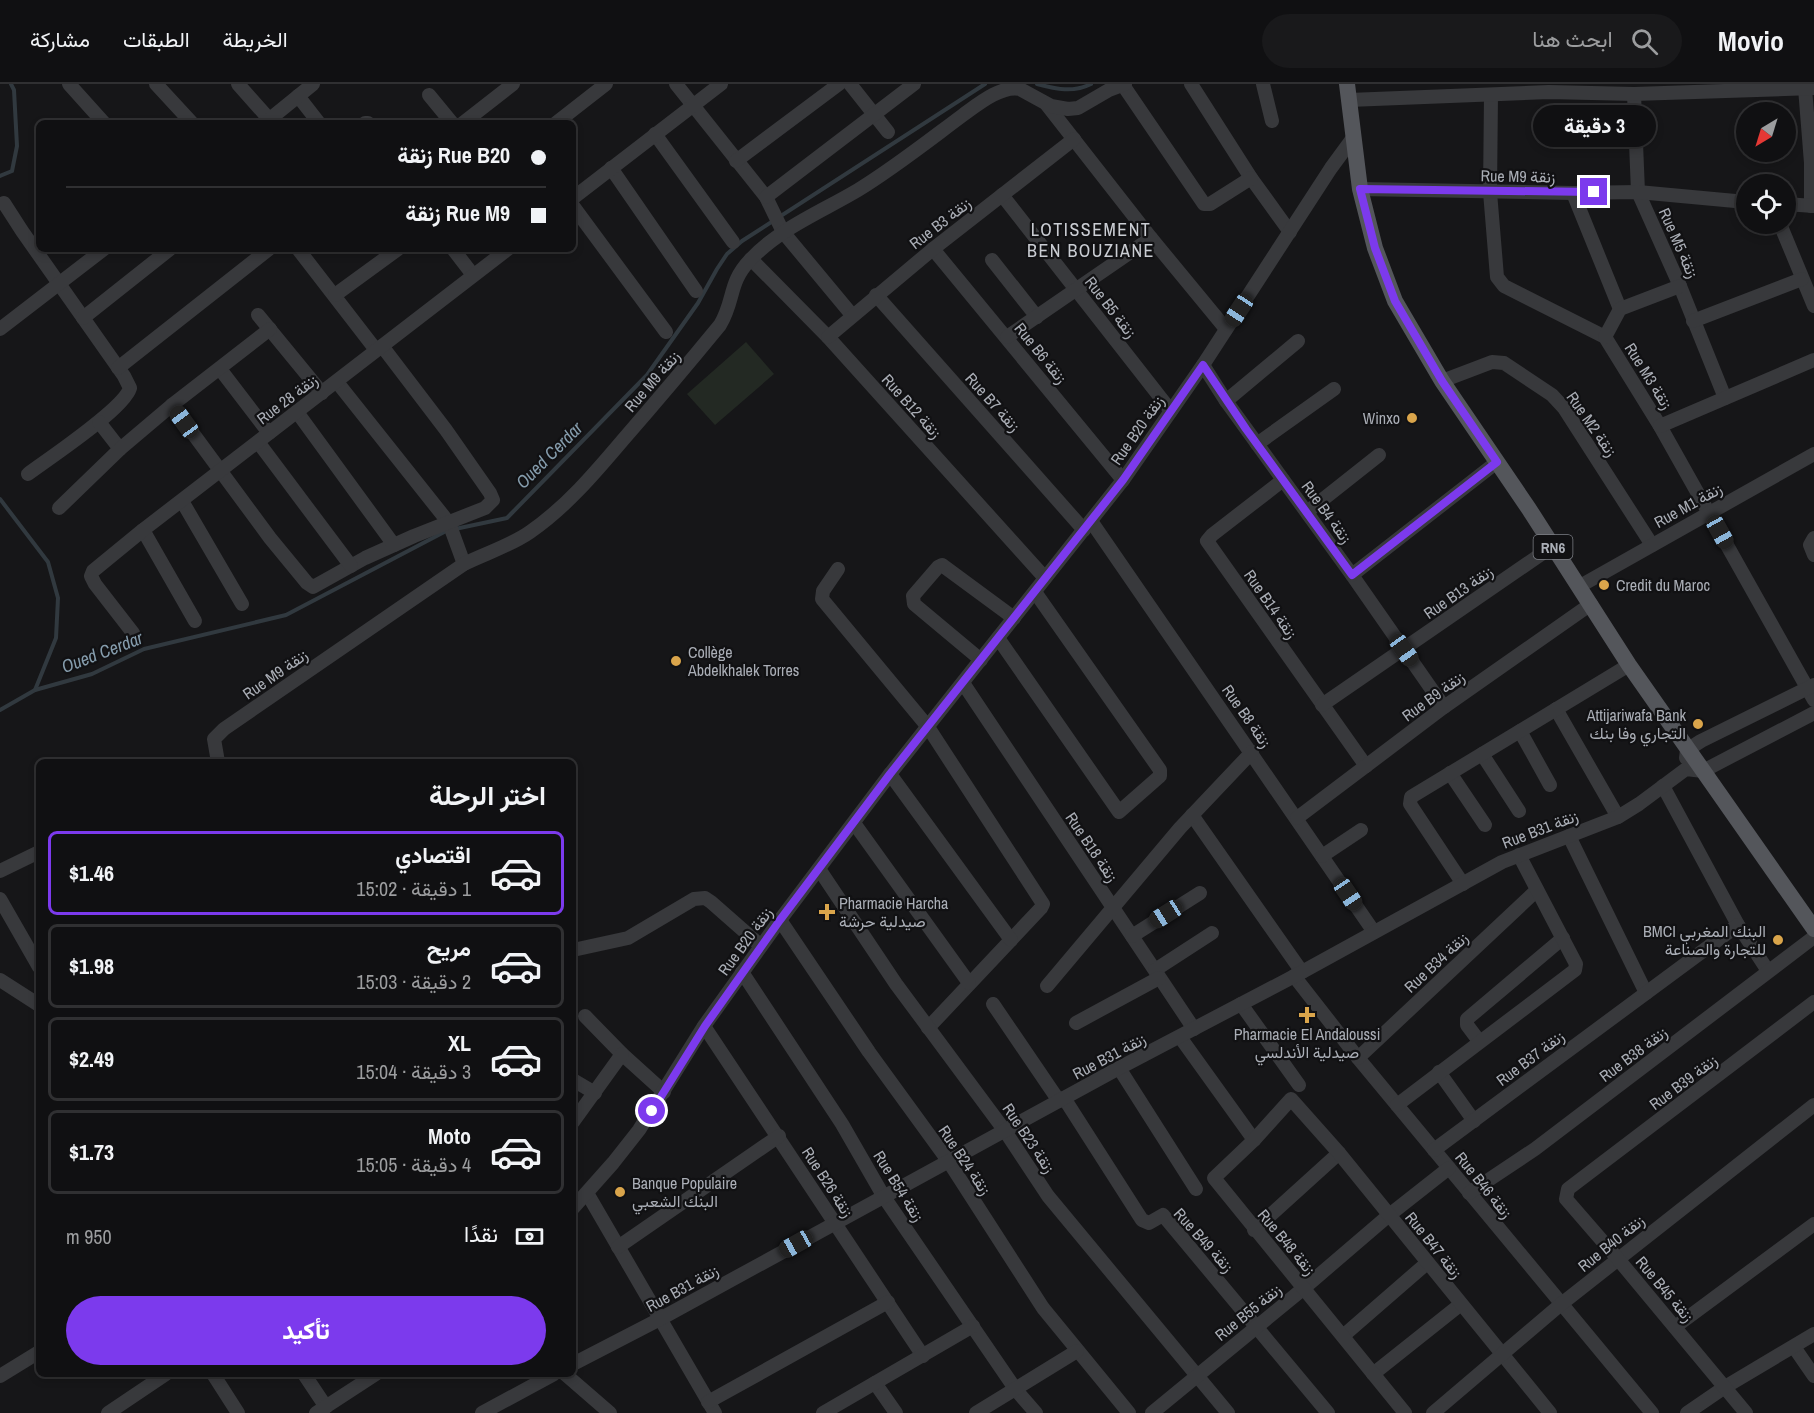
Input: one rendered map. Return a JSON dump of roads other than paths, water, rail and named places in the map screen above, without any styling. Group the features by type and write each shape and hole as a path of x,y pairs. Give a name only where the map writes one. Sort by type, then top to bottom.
{"main road":[{"name":"RN6","path":"1348,92 1360,189 1384,278 1395,301 1442,381 1687,750 1694,770 1814,928"}],"street":[{"path":"69,84 101,120"},
{"path":"156,84 189,120"},
{"path":"238,84 266,120"},
{"path":"268,120 313,84"},
{"path":"467,120 513,84"},
{"path":"560,120 606,84"},
{"path":"676,84 766,197 782,230 852,315"},
{"path":"576,196 721,84"},
{"path":"736,160 839,84"},
{"path":"850,84 888,132"},
{"path":"766,197 914,84"},
{"path":"1124,84 1204,204 1210,204 1251,178"},
{"name":"Rue M9 زنقة","path":"217,759 214,741 216,735 464,564 511,543 556,512 589,480 720,325 727,314 734,281 751,259 782,230 860,188 973,107 995,94 1015,88 1062,110 1078,108 1124,84"},
{"path":"1191,84 1251,178 1290,232"},
{"path":"1263,84 1272,121"},
{"path":"1348,92 1491,95 1549,92 1634,94 1810,88 1812,206 1796,205"},
{"name":"Rue M5 زنقة","path":"1634,94 1638,192 1680,286 1725,398"},
{"path":"429,95 450,120"},
{"name":"Rue M3 زنقة","path":"1491,95 1490,192 1497,277 1501,283 1605,337 1660,426 1812,691"},
{"path":"298,96 317,120"},
{"path":"1046,103 1151,238 1226,329"},
{"path":"655,134 733,243"},
{"name":"Rue B20 زنقة","path":"576,1205 639,1130 742,972 890,774 1123,480 1203,365 1331,168 1353,138"},
{"name":"Rue B3 زنقة","path":"828,337 933,249 1074,139"},
{"path":"611,168 696,291"},
{"name":"Rue M9 زنقة","path":"1360,189 1638,192 1736,201"},
{"path":"1573,193 1620,309"},
{"name":"Rue B5 زنقة","path":"1002,195 1171,411"},
{"path":"4,203 36,250"},
{"path":"576,210 666,332"},
{"path":"1784,234 1814,306"},
{"path":"1007,338 1151,238"},
{"name":"Rue B6 زنقة","path":"933,249 1123,480"},
{"path":"28,474 99,422 129,391 129,384 37,252"},
{"path":"0,329 100,252"},
{"path":"83,318 166,252"},
{"path":"118,368 265,252"},
{"path":"172,405 270,538 311,587 394,545 450,525 488,507 493,498 446,430 302,252"},
{"path":"335,296 394,252"},
{"path":"455,252 473,275"},
{"name":"Rue 28 زنقة","path":"133,633 91,578 92,573 143,530 504,252"},
{"name":"Rue B12 زنقة","path":"751,259 828,337 1045,578"},
{"path":"992,260 1037,317"},
{"path":"1693,321 1802,279"},
{"path":"1605,337 1620,309 1680,286"},
{"name":"Rue B7 زنقة","path":"876,295 1088,525"},
{"path":"258,315 322,393"},
{"path":"59,508 120,449 172,405 270,329"},
{"path":"1226,400 1298,340"},
{"path":"1660,426 1814,360"},
{"name":"Rue M2 زنقة","path":"1442,381 1497,362 1504,363 1552,395 1564,408 1652,545"},
{"name":"Rue B4 زنقة","path":"1203,365 1444,707"},
{"path":"220,369 269,433"},
{"path":"337,382 450,525 464,564"},
{"path":"1257,444 1334,389"},
{"path":"297,412 394,545"},
{"path":"99,422 120,449"},
{"path":"258,442 351,566"},
{"name":"Rue M1 زنقة","path":"1580,586 1814,454"},
{"path":"1306,512 1379,455"},
{"path":"1352,575 1497,462"},
{"name":"Rue B14 زنقة","path":"1283,480 1212,535 1207,542 1366,766"},
{"path":"182,501 242,604"},
{"name":"Rue B8 زنقة","path":"1088,525 1252,752 1374,932"},
{"path":"143,530 195,621"},
{"path":"1814,538 1810,545 1814,555"},
{"name":"Rue B13 زنقة","path":"1322,705 1553,546"},
{"path":"981,660 914,604 913,596 942,565 1014,618"},
{"path":"838,569 823,591 822,599 928,727 1042,901 1041,908 928,1028"},
{"path":"998,638 1119,812 1160,776 1160,770 1035,592"},
{"name":"Rue B9 زنقة","path":"1297,818 1444,707 1591,604"},
{"path":"1463,884 1410,804 1411,797 1629,665"},
{"name":"Rue B18 زنقة","path":"963,683 1194,1029"},
{"path":"1687,750 1710,736 1812,691"},
{"path":"1556,710 1618,817"},
{"name":"Rue B31 زنقة","path":"576,1362 1502,862 1618,817 1663,786 1694,770 1811,720"},
{"path":"1520,731 1550,785"},
{"path":"1047,986 1192,815 1252,752"},
{"path":"1482,754 1519,811"},
{"path":"1450,773 1485,825"},
{"path":"890,774 1011,940"},
{"path":"1663,786 1738,925 1768,972"},
{"name":"Rue B46 زنقة","path":"1192,815 1298,974 1358,1058 1560,1305 1652,1413"},
{"path":"854,823 969,983"},
{"path":"1322,856 1361,830"},
{"path":"1569,836 1646,993"},
{"path":"0,871 36,853"},
{"path":"1397,1105 1573,972 1576,964 1519,855"},
{"name":"Rue B23 زنقة","path":"819,869 928,1028 1005,1131 1048,1196 1228,1413"},
{"name":"Rue B34 زنقة","path":"1358,1058 1537,890"},
{"path":"1132,936 1200,892"},
{"path":"576,950 628,938 694,899 700,898 711,902 761,946"},
{"path":"0,899 36,962"},
{"name":"Rue B24 زنقة","path":"780,920 868,1052 949,1162 1043,1308 1077,1352 1130,1413"},
{"name":"Rue B37 زنقة","path":"1434,1150 1738,925"},
{"path":"1076,1023 1157,974 1212,933"},
{"name":"Rue B38 زنقة","path":"1469,1193 1534,1149 1814,937"},
{"path":"1479,1041 1467,1025 1467,1019 1563,938"},
{"name":"Rue B54 زنقة","path":"742,972 842,1124 885,1197 1016,1390 1036,1413"},
{"path":"0,980 36,1003"},
{"name":"Rue B39 زنقة","path":"1572,1187 1814,1002"},
{"path":"993,1004 1062,1099"},
{"path":"1241,1004 1299,1085"},
{"path":"585,1016 664,1092"},
{"name":"Rue B26 زنقة","path":"705,1026 923,1356"},
{"path":"1180,1037 1254,1140"},
{"path":"576,1118 622,1054"},
{"path":"1119,1068 1196,1189"},
{"path":"1439,1072 1474,1121"},
{"path":"576,1082 595,1092"},
{"name":"Rue B49 زنقة","path":"1062,1099 1142,1220 1149,1223 1163,1215 1328,1413"},
{"name":"Rue B48 زنقة","path":"1292,1099 1214,1178 1405,1413"},
{"name":"Rue B47 زنقة","path":"1292,1099 1339,1153 1550,1413"},
{"name":"Rue B40 زنقة","path":"1433,1413 1560,1305 1814,1105"},
{"path":"618,1247 779,1136"},
{"path":"1254,1230 1339,1153"},
{"name":"Rue B55 زنقة","path":"1152,1413 1449,1168"},
{"name":"Rue B45 زنقة","path":"1572,1187 1566,1193 1566,1199 1746,1413"},
{"path":"587,1193 711,1408 888,1302"},
{"path":"1675,1327 1814,1224"},
{"path":"1343,1336 1427,1263"},
{"path":"1373,1374 1461,1304"},
{"path":"823,1413 973,1326"},
{"path":"1687,1413 1725,1387 1814,1334"},
{"path":"1794,1347 1814,1376"},
{"path":"976,1413 1077,1352"},
{"path":"0,1376 36,1354"},
{"path":"108,1413 162,1377"},
{"path":"215,1377 238,1413"},
{"path":"305,1377 321,1410 371,1377"},
{"path":"482,1413 548,1377"},
{"path":"568,1377 609,1413"},
{"path":"875,1383 896,1413"}],"waterway":[{"path":"0,176 12,171 17,146 14,90 11,84"},
{"name":"Oued Cerdar","path":"455,529 507,518 647,375 698,303 727,254 742,241 985,84"},
{"name":"Oued Cerdar","path":"1037,84 1058,89 1078,88 1091,84"},
{"path":"0,499 48,562 58,598 56,638 35,690 0,710"},
{"name":"Oued Cerdar","path":"35,690 92,674 144,649 286,615 448,530"}],"place":[{"name":"Winxo","path":"1412,418"},
{"name":"Credit du Maroc","path":"1604,585"},
{"name":"Collège Abdelkhalek Torres","path":"676,661"},
{"name":"Attijariwafa Bank التجاري وفا بنك","path":"1698,724"},
{"name":"Pharmacie Harcha صيدلية حرشة","path":"827,912"},
{"name":"BMCI البنك المغربي للتجارة والصناعة","path":"1778,940"},
{"name":"Pharmacie El Andaloussi صيدلية الأندلسي","path":"1307,1015"},
{"name":"Banque Populaire البنك الشعبي","path":"620,1192"}],"district":[{"name":"LOTISSEMENT BEN BOUZIANE","path":"1091,239"}]}
